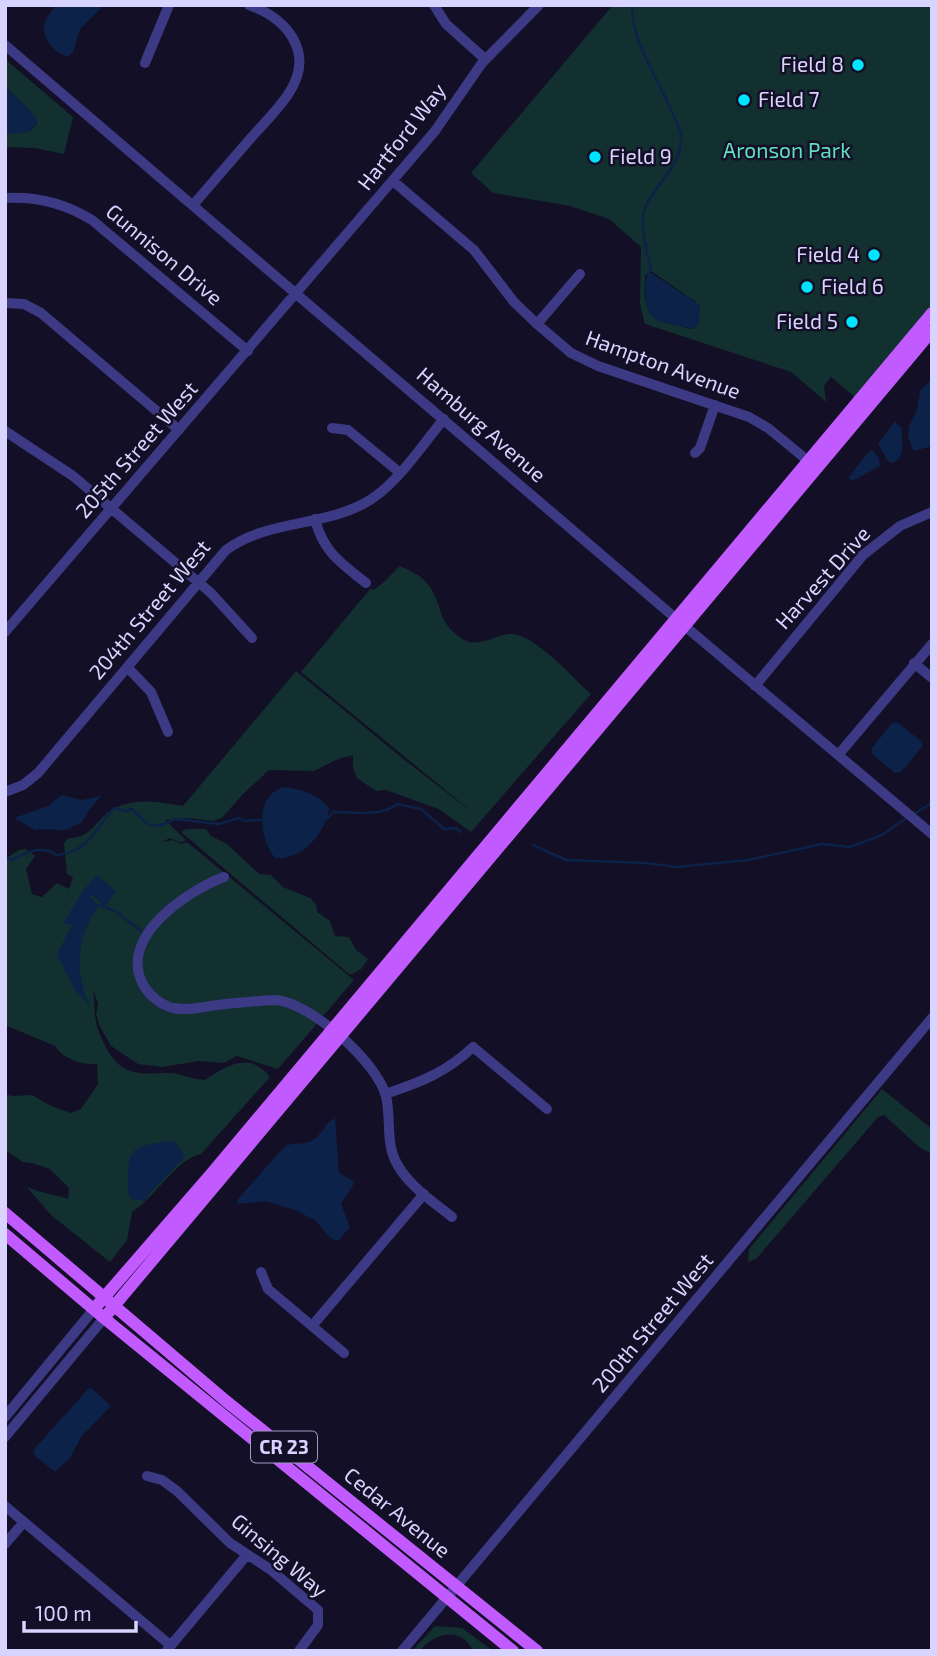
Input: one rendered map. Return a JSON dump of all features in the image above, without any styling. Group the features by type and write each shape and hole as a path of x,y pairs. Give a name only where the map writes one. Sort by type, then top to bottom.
{"main road":[{"path":"680,622 807,460 932,313"},
{"path":"99,1314 680,622 932,331"},
{"name":"CR 23","path":"5,1213 109,1302"},
{"name":"CR 23","path":"5,1234 99,1314"},
{"name":"Cedar Avenue","path":"109,1302 226,1401 537,1651"},
{"name":"Cedar Avenue","path":"99,1314 513,1651"}],"street":[{"path":"145,63 169,5"},
{"path":"193,205 285,98 297,76 298,55 290,32 269,13 249,5"},
{"path":"434,5 446,24 485,59"},
{"name":"Hartford Way","path":"298,294 444,119 485,59 539,5"},
{"name":"Hamburg Avenue","path":"5,45 932,834"},
{"name":"Hampton Avenue","path":"393,181 474,250 514,302 567,350 586,361 750,417 807,460"},
{"name":"Gunnison Drive","path":"5,198 31,198 52,202 92,220 248,351"},
{"path":"537,324 579,274"},
{"name":"205th Street West","path":"5,632 298,294"},
{"path":"5,303 24,304 41,313 179,430"},
{"path":"695,453 700,448 715,405"},
{"name":"204th Street West","path":"5,792 23,785 41,769 221,555 239,541 259,532 361,505 380,493 444,419"},
{"path":"332,428 348,430 399,472"},
{"path":"5,431 60,465 220,602 252,638"},
{"name":"Harvest Drive","path":"755,685 863,555 900,526 932,512"},
{"path":"315,519 327,550 366,583"},
{"path":"839,754 932,644"},
{"path":"915,663 932,678"},
{"path":"127,667 151,692 159,705 168,732"},
{"path":"224,877 182,898 162,916 146,936 138,963 145,988 153,997 173,1008 267,1000 287,1001 303,1008 370,1065 386,1094 392,1152 401,1170 452,1217"},
{"name":"200th Street West","path":"402,1651 932,1018"},
{"path":"386,1094 433,1077 460,1059 473,1046 547,1109"},
{"path":"312,1326 424,1194"},
{"path":"261,1272 268,1289 344,1353"},
{"path":"5,1417 99,1314"},
{"path":"5,1437 99,1314"},
{"name":"Ginsing Way","path":"147,1476 162,1480 177,1491 230,1543 271,1570 317,1610 318,1625 299,1651"},
{"path":"5,1506 168,1648 246,1556"},
{"path":"5,1544 24,1522"}],"green space":[{"name":"Aronson Park","path":"613,5 932,5 932,322 863,404 831,377 824,386 826,402 791,372 645,324 640,304 641,247 609,219 570,206 493,193 471,173","holes":["651,271 696,302 699,323 693,329 662,321 650,313 647,307 645,276"]},
{"path":"5,59 73,117 64,154 35,148 5,147 5,134 31,130 37,124 35,116 5,86"},
{"path":"400,566 427,583 445,622 455,634 475,643 510,634 519,635 541,648 591,694 471,832 439,809 386,790 376,791 357,778 353,768 353,755 314,771 269,770 222,818 213,821 188,818 165,820 186,840 181,843 170,838 162,842 173,840 181,844 187,842 354,980 278,1069 237,1056 223,1063 199,1061 162,1067 138,1064 111,1046 100,1027 96,1014 98,1003 92,988 96,1021 102,1038 112,1057 128,1070 178,1074 205,1080 230,1066 246,1063 255,1064 270,1077 201,1154 183,1163 132,1212 127,1240 110,1262 51,1215 27,1187 68,1199 69,1188 50,1169 23,1162 5,1150 5,1094 32,1095 71,1113 81,1109 98,1084 97,1064 73,1060 58,1051 55,1046 5,1025 5,859 19,850 26,849 35,856 26,869 32,894 42,897 57,883 69,889 73,877 67,874 64,843 69,838 83,835 107,813 121,805 147,802 183,806 296,671 476,815 301,672 371,588 373,590 380,585"},
{"path":"186,829 206,829 211,836 227,844 259,874 271,875 283,887 310,898 316,904 317,912 330,921 335,936 349,937 356,950 368,959 361,969 350,975 181,832"},
{"path":"882,1089 932,1129 932,1154 919,1147 884,1115 878,1117 756,1259 748,1262 749,1249"},
{"path":"435,1626 462,1628 493,1651 473,1651 462,1638 448,1635 433,1639 420,1651 412,1651"}],"water":[{"path":"56,5 104,5 80,29 73,52 68,57 51,46 44,31 46,21"},
{"path":"5,86 35,116 37,124 28,132 5,134"},
{"path":"648,271 700,305 699,323 693,329 658,321 650,315 645,285"},
{"path":"932,378 932,446 914,451 908,438 909,426 917,410 920,391"},
{"path":"895,421 902,429 902,449 900,457 892,463 887,460 878,444"},
{"path":"871,449 879,458 880,466 852,481 848,478"},
{"path":"897,722 921,741 923,746 901,772 895,773 872,754 872,748 892,723"},
{"path":"284,787 315,796 329,809 323,827 311,844 294,855 275,858 265,840 262,818 268,799"},
{"path":"62,795 82,800 101,796 82,822 68,829 35,830 14,818 48,806"},
{"path":"97,875 116,892 105,906 92,895 90,897 99,905 82,942 80,968 85,994 91,1007 75,990 57,955 73,922 70,925 63,924 82,892"},
{"path":"335,1118 339,1173 355,1182 341,1204 350,1227 338,1241 330,1238 316,1221 295,1210 265,1201 237,1204 238,1199 286,1145 312,1141"},
{"path":"174,1141 185,1156 145,1201 132,1199 128,1187 130,1158 133,1152 144,1146"},
{"path":"90,1387 111,1406 82,1436 70,1458 55,1472 33,1454 35,1448"}],"waterway":[{"path":"632,5 640,46 666,98 681,136 677,158 647,203 644,212 644,234 651,271"},
{"path":"914,814 932,803"},
{"path":"327,819 333,812 376,812 397,804 421,809 444,829 455,828 461,832"},
{"path":"5,854 6,858 12,860 34,851 46,850 57,855 68,853 84,845 114,808 126,811 132,809 151,825 162,825 175,819 219,824 239,818 245,821 262,820"},
{"path":"533,845 566,860 676,867 748,860 822,844 850,847 882,835 908,817"},
{"path":"99,905 115,911 141,931"}],"place":[{"name":"Field 8","path":"858,65"},
{"name":"Field 7","path":"744,100"},
{"name":"Field 9","path":"595,157"},
{"name":"Field 4","path":"874,255"},
{"name":"Field 6","path":"807,287"},
{"name":"Field 5","path":"852,322"}]}
